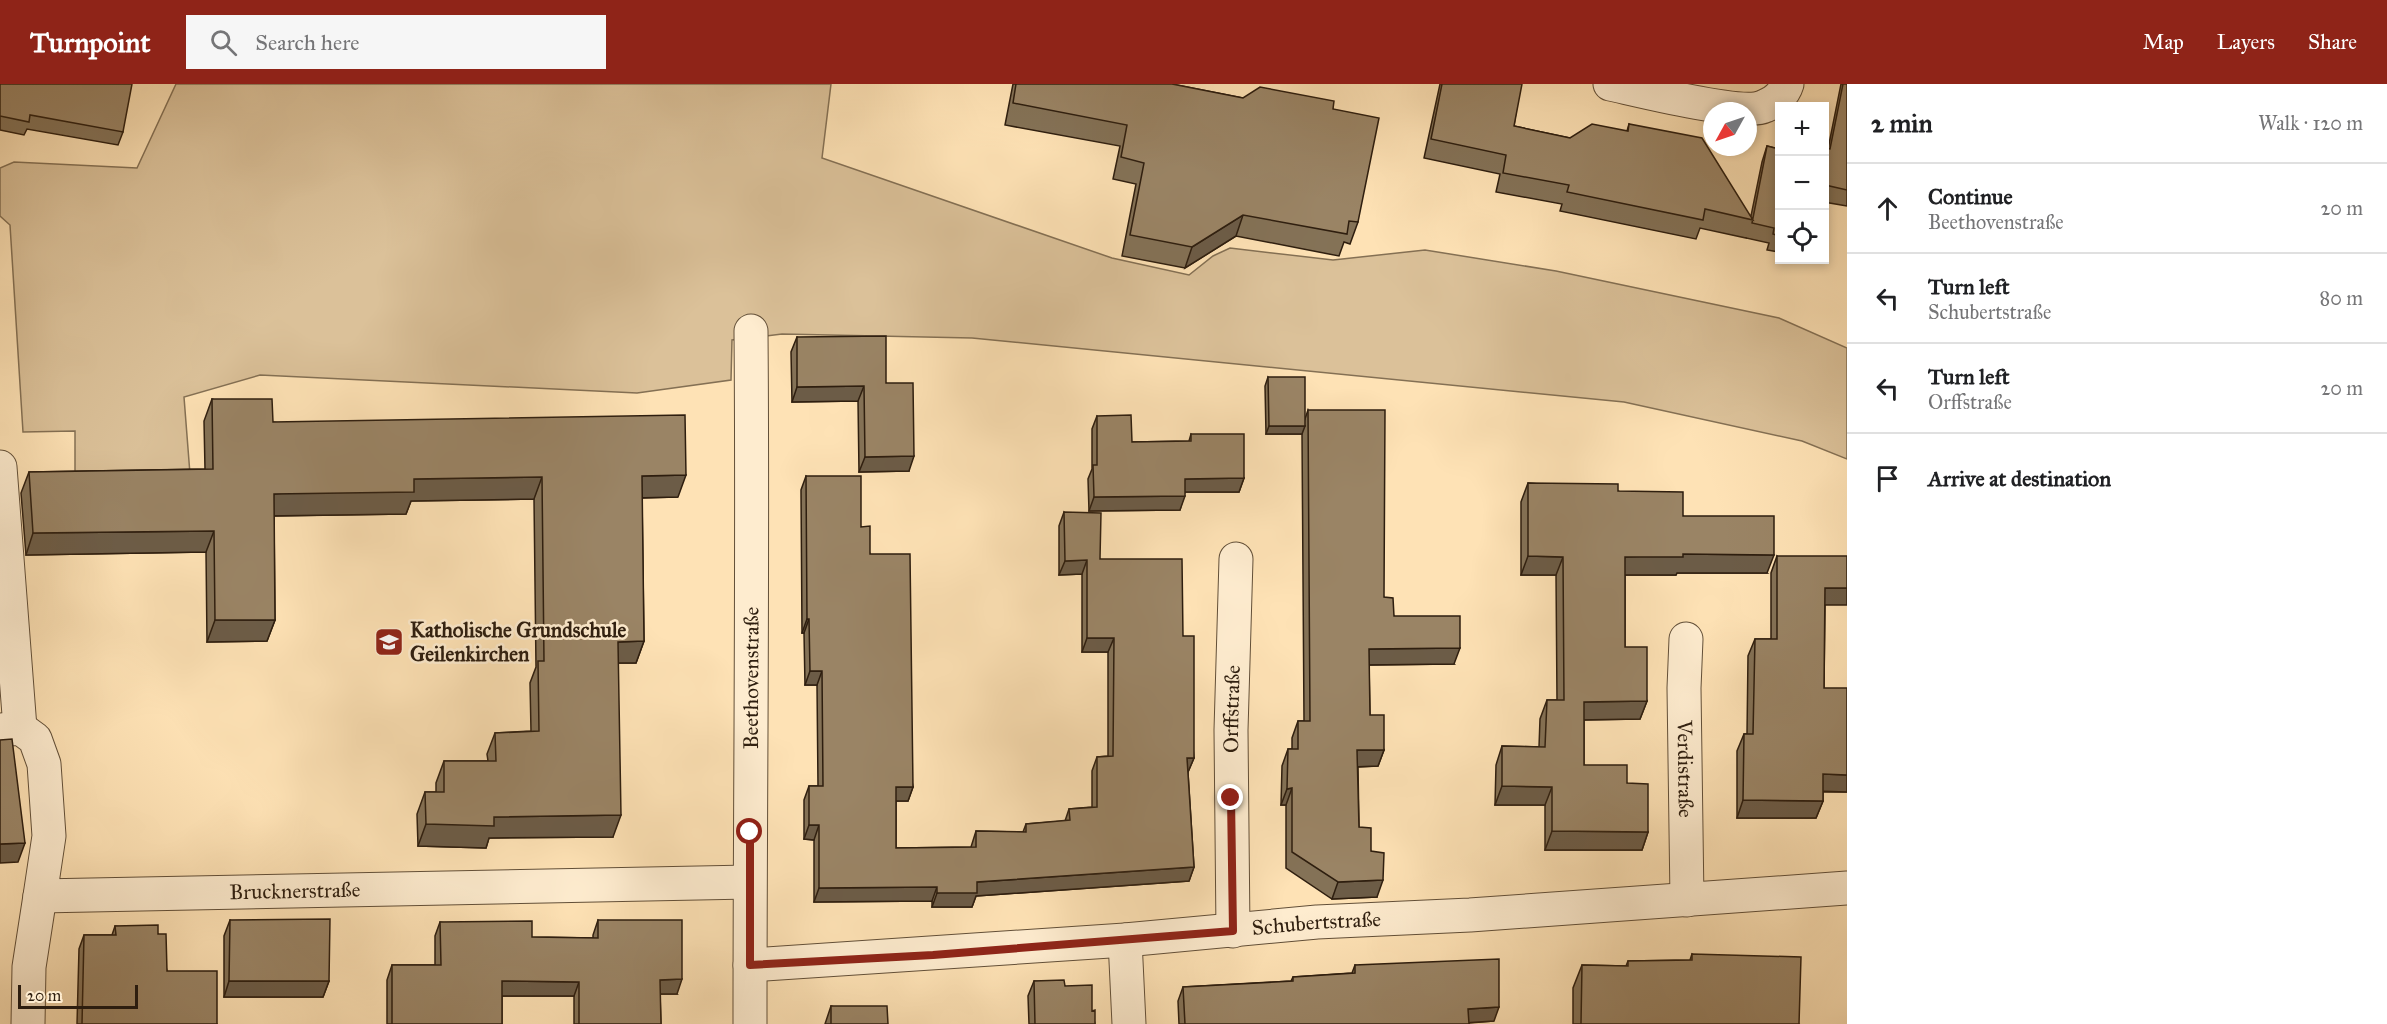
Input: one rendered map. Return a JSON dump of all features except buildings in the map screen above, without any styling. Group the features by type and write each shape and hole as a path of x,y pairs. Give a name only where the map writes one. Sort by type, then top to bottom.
{"street":[{"path":"1610,84 1730,108 1764,107 1785,92 1787,84"},
{"name":"Beethovenstraße","path":"750,1024 752,331"},
{"path":"0,467 10,729 35,739 44,764 49,836 29,967 28,1024"},
{"name":"Orffstraße","path":"1233,931 1231,730 1236,559"},
{"name":"Verdistraße","path":"1686,639 1684,697 1687,900"},
{"name":"Brucknerstraße","path":"40,896 749,882"},
{"name":"Schubertstraße","path":"750,965 933,955 1317,922 1436,917 1847,888"},
{"path":"1125,940 1129,1024"}],"shaded area":[{"path":"176,84 831,84 822,158 1112,258 1189,275 1213,256 1230,248 1333,260 1425,250 1556,271 1779,318 1847,348 1847,459 1802,441 1624,402 972,338 782,334 732,340 731,380 637,393 260,375 184,397 191,487 75,484 75,431 23,432 10,225 0,216 0,168 14,162 137,168"}],"place":[{"name":"Katholische Grundschule Geilenkirchen","path":"389,642"}],"route":[{"path":"750,832 750,965 933,955 1233,931 1231,798"}]}
